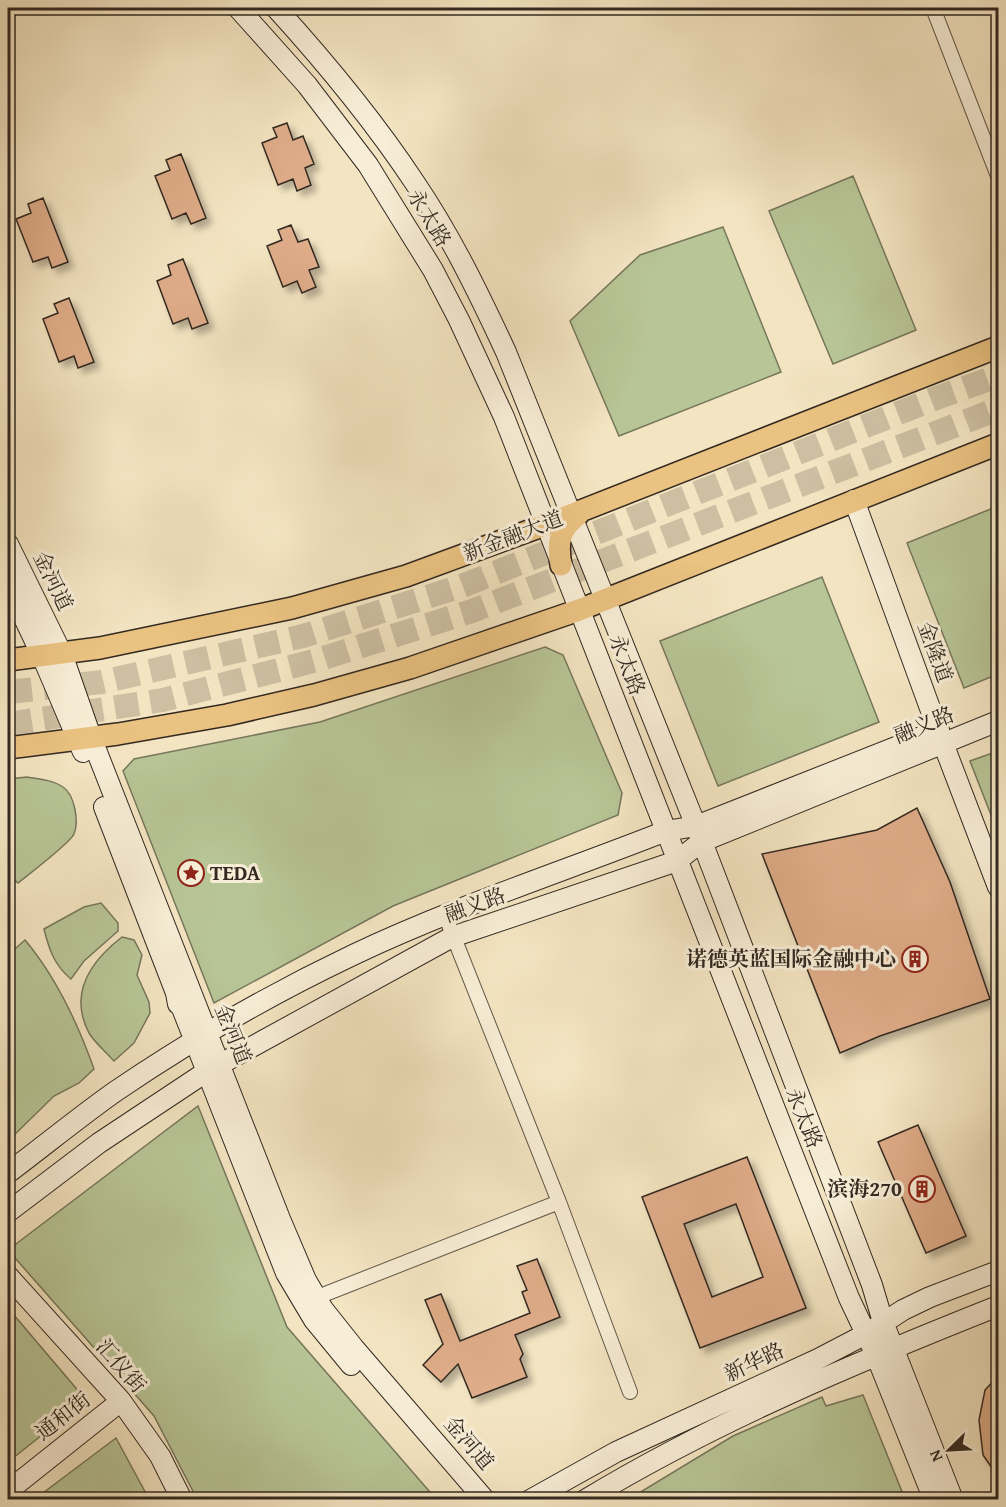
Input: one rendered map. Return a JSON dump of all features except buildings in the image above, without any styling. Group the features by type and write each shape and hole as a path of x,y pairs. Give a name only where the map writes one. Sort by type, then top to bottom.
{"main road":[{"name":"永太路","path":"238,8 294,70 368,165 412,236 459,320 504,417 849,1298 866,1334 884,1351"},
{"name":"永太路","path":"276,8 325,64 416,183 476,286 506,352 577,514 605,599 699,834 872,1285 883,1322 884,1351 898,1384"},
{"name":"新金融大道","path":"8,660 52,655 292,608 406,576 577,514 999,347"},
{"path":"8,748 118,734 227,715 314,695 410,668 579,609 999,444"},
{"name":"金隆道","path":"854,500 999,887"},
{"path":"561,565 558,544 560,536 563,529 577,514"},
{"name":"金河道","path":"8,544 201,1037 210,1068 277,1252 286,1273 309,1300"},
{"name":"金河道","path":"8,584 52,655"},
{"name":"融义路","path":"8,1173 92,1108 156,1065 201,1037 353,954 445,915 666,831 699,834 941,736 999,707"},
{"name":"融义路","path":"941,736 999,721"},
{"name":"金河道","path":"85,738 176,993 201,1037"},
{"path":"622,849 638,837 647,822 651,807 648,785"},
{"name":"融义路","path":"8,1212 99,1143 210,1068 452,937 677,861 699,834"},
{"path":"156,1065 171,1051 178,1036 179,1014 176,993"},
{"path":"156,1065 182,1058 210,1068"},
{"name":"金河道","path":"210,1068 232,1098 294,1254 309,1300 327,1337 476,1495 492,1500"},
{"name":"新华路","path":"531,1499 616,1452 808,1364 930,1297 999,1271"},
{"name":"汇仪街","path":"8,1276 121,1401 160,1456 182,1500"},
{"name":"新华路","path":"585,1500 660,1456 736,1418 884,1351 999,1306"},
{"path":"898,1384 934,1500"},
{"path":"898,1384 952,1500"},
{"name":"通和街","path":"8,1491 121,1401"}],"street":[{"path":"933,8 999,176"},
{"path":"445,915 559,1202 630,1392"},
{"path":"309,1300 559,1202"}],"green space":[{"path":"853,176 916,330 833,364 769,211"},
{"path":"723,227 781,372 619,436 570,321 640,255"},
{"path":"998,506 998,674 964,688 907,543"},
{"path":"822,577 879,722 718,786 660,641"},
{"path":"545,647 563,655 622,793 618,815 393,906 214,1003 123,771 134,759 320,722"},
{"path":"998,751 998,833 970,761"},
{"path":"27,777 46,780 63,787 73,802 76,823 71,838 18,883 8,874 8,779"},
{"path":"101,903 118,923 118,931 84,961 71,979 60,968 53,956 44,929 84,907"},
{"path":"122,937 134,940 142,955 137,975 149,1002 150,1013 134,1043 114,1061 89,1033 81,1004 82,991 92,967"},
{"path":"25,940 47,969 65,1002 94,1069 79,1083 54,1096 8,1141 8,955"},
{"path":"198,1106 287,1327 436,1499 197,1499 154,1416 8,1250"},
{"path":"8,1308 86,1400 8,1462"},
{"path":"863,1395 905,1499 629,1499 733,1436 822,1397 826,1406"},
{"path":"116,1438 149,1499 35,1499"}],"tunnel":[{"path":"8,692 102,682 303,636 462,586 939,397 998,376"},
{"path":"8,724 163,700 317,660 472,611 998,409"}],"place":[{"name":"TEDA","path":"191,873"},
{"name":"诺德英蓝国际金融中心","path":"915,959"},
{"name":"滨海270","path":"922,1189"}]}
